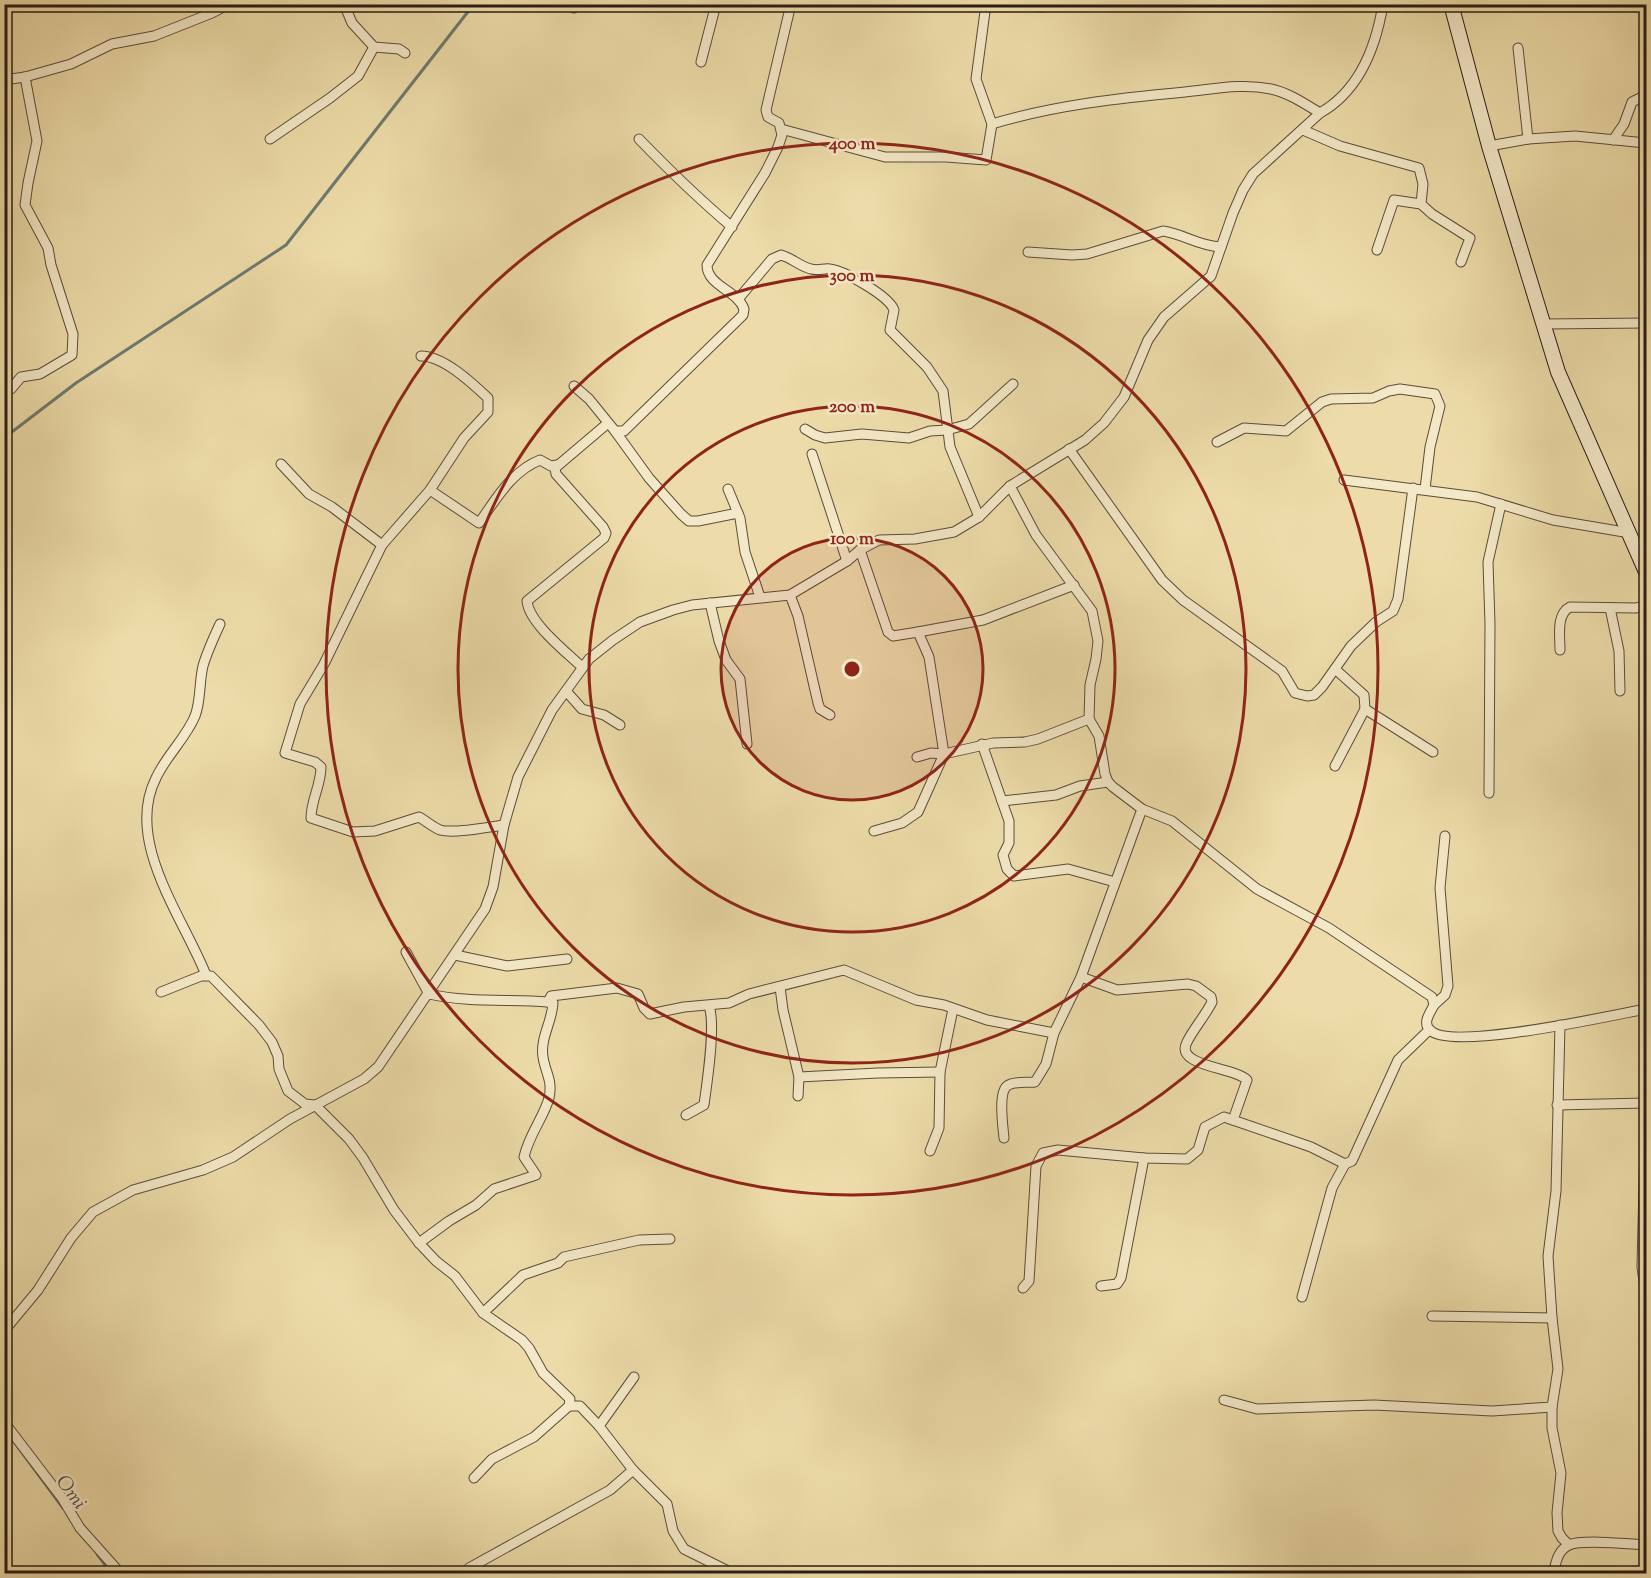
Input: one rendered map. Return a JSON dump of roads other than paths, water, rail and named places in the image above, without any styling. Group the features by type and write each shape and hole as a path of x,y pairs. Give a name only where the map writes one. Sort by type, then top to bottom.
{"main road":[{"path":"1451,4 1489,146 1558,372 1647,572"}],"street":[{"path":"4,80 25,77 70,64 112,44 154,36 212,14 229,4"},
{"path":"344,4 352,23 374,46 399,49 405,53"},
{"path":"701,62 716,4"},
{"path":"791,4 766,110 768,117 779,123 784,132 885,157 946,157 986,160 992,123 976,79 987,4"},
{"path":"1014,4 1041,7 1056,5"},
{"path":"4,1331 38,1290 71,1238 93,1212 133,1190 203,1170 233,1157 290,1119 364,1079 378,1067 485,909 493,887 504,825 518,777 552,710 582,667 613,640 640,622 692,605 790,595 879,540 915,538 954,532 979,517 1010,486 1085,440 1115,410 1124,397 1148,340 1156,327 1164,317 1211,276 1233,213 1253,174 1320,113 1332,106 1346,92 1369,59 1383,4"},
{"path":"270,139 358,76 374,46"},
{"path":"1518,48 1528,139"},
{"path":"11,389 21,377 40,374 72,355 73,334 51,265 48,248 25,205 38,141 25,77"},
{"path":"992,123 1046,109 1242,86 1275,90 1320,113"},
{"path":"1613,140 1624,124 1632,102 1647,95"},
{"path":"1303,130 1340,146 1419,168 1423,184 1421,204"},
{"path":"615,430 621,432 629,427 741,318 744,309 739,298 711,278 707,270 709,260 765,172 784,132"},
{"path":"1489,146 1528,139 1575,136 1647,143"},
{"path":"639,139 677,180 732,227"},
{"path":"1377,250 1394,200 1421,204 1432,214 1470,238 1461,262"},
{"path":"1028,252 1088,254 1163,231 1206,246 1221,247"},
{"path":"739,298 772,259 781,255 811,269 831,268 838,271 875,291 893,307 890,327 892,333 913,352 938,381 945,401 950,447 979,517"},
{"path":"1545,324 1647,323"},
{"path":"421,356 432,356 454,369 488,398 488,412 464,438 430,490 382,545 324,664 300,704 285,753 315,762 321,767 321,779 311,805 311,818 353,832 375,831 419,817 439,830 455,832 470,828 504,825"},
{"path":"805,429 825,438 862,434 902,439 930,431 947,430 969,424 1013,384"},
{"path":"574,386 589,399 615,430 649,478 689,521 738,513"},
{"path":"1217,442 1244,428 1286,431 1322,402 1331,399 1373,398 1400,389 1435,394 1440,406 1430,447 1425,489"},
{"path":"582,667 550,637 528,608 527,601 604,538 606,533 592,513 556,474 555,468 608,423"},
{"path":"1069,449 1162,580 1183,600 1282,671 1295,693 1307,696 1314,695 1351,646 1376,622 1393,611 1398,599 1413,488"},
{"path":"812,454 847,561"},
{"path":"430,490 479,523 509,482 531,464 540,460 551,466 558,465"},
{"path":"281,464 309,494 332,507 382,545"},
{"path":"1344,480 1477,497 1553,520 1630,533"},
{"path":"1010,486 1036,535 1092,611 1098,641 1090,685 1089,719 1099,736 1108,782 1142,809 1173,821 1257,889 1329,928 1432,997 1434,1005"},
{"path":"728,489 738,513 745,552 760,597"},
{"path":"1489,793 1488,562 1501,504"},
{"path":"860,550 888,632 892,636 983,620 1074,585"},
{"path":"790,595 798,616 818,703 820,709 830,715"},
{"path":"710,603 726,660 740,679 747,744"},
{"path":"1560,650 1561,617 1564,610 1570,607 1636,608 1647,605"},
{"path":"1610,608 1619,651 1620,691"},
{"path":"206,975 160,878 148,842 146,827 149,801 155,779 195,715 203,666 220,624"},
{"path":"874,831 902,823 918,812 944,753 929,657 918,632"},
{"path":"1335,669 1364,695 1365,709 1335,766"},
{"path":"566,691 582,710 604,715 620,725"},
{"path":"1365,709 1433,752"},
{"path":"917,757 982,744 1038,739 1089,719"},
{"path":"982,744 1009,821 1010,843 1003,855 1006,869 1014,876 1068,869 1114,882"},
{"path":"1002,801 1056,795 1080,786 1108,782"},
{"path":"1004,1138 1002,1098 1004,1090 1012,1084 1035,1082 1046,1064 1054,1033 1081,976 1142,809"},
{"path":"1445,836 1440,888 1448,986 1445,995 1434,1005 1427,1018 1426,1024 1429,1030 1446,1037 1502,1035 1647,1009"},
{"path":"406,952 429,994"},
{"path":"455,955 507,966 567,959"},
{"path":"548,1002 551,996 617,988 639,994 644,1008 650,1014 684,1007 729,1003 749,994 844,970 916,1000 987,1020 1054,1033"},
{"path":"161,992 206,975 211,976 260,1025 272,1042 288,1092 305,1104 315,1105 350,1139 394,1210 419,1243 455,1276 483,1313 522,1340 543,1373 570,1399 568,1406 534,1437 492,1459 474,1478"},
{"path":"1081,976 1117,990 1188,984 1196,986 1211,997 1212,1002 1187,1042 1185,1051 1189,1058 1197,1063 1239,1073 1247,1080 1233,1120"},
{"path":"780,987 783,1010 799,1077 798,1096"},
{"path":"419,1243 448,1221 476,1205 494,1189 536,1175 524,1157 527,1141 549,1098 550,1080 543,1060 542,1047 554,1003 484,1000 429,994"},
{"path":"686,1115 704,1105 711,1038 709,1006"},
{"path":"930,1151 939,1128 940,1072 953,1009"},
{"path":"1560,1025 1556,1191 1548,1256 1558,1370 1552,1407 1552,1428 1561,1473 1557,1513 1558,1531 1569,1545"},
{"path":"1302,1297 1332,1188 1345,1164 1352,1161 1398,1060 1429,1030"},
{"path":"799,1077 940,1072"},
{"path":"1557,1104 1646,1103 1642,1267 1647,1294"},
{"path":"1023,1288 1029,1281 1036,1166 1043,1153 1058,1150 1144,1158 1187,1159 1197,1150 1205,1127 1224,1117 1311,1147 1345,1164"},
{"path":"1101,1286 1117,1284 1121,1278 1144,1158"},
{"path":"483,1313 523,1275 558,1263 564,1257 639,1240 669,1239"},
{"path":"1432,1316 1552,1318"},
{"path":"599,1426 634,1377"},
{"path":"1224,1400 1257,1409 1374,1405 1492,1411 1552,1407"},
{"path":"568,1406 580,1406 599,1426 633,1470 667,1504 673,1531 684,1549 734,1574"},
{"path":"4,1422 62,1498 80,1527 121,1574"},
{"path":"469,1568 610,1490 633,1470"},
{"path":"1554,1574 1559,1553 1569,1545 1587,1543 1647,1545"}],"waterway":[{"path":"4,438 76,383 286,245 474,4"},
{"name":"Omi","path":"15,1443 63,1508"},
{"name":"Omi","path":"97,1554 112,1574"}]}
